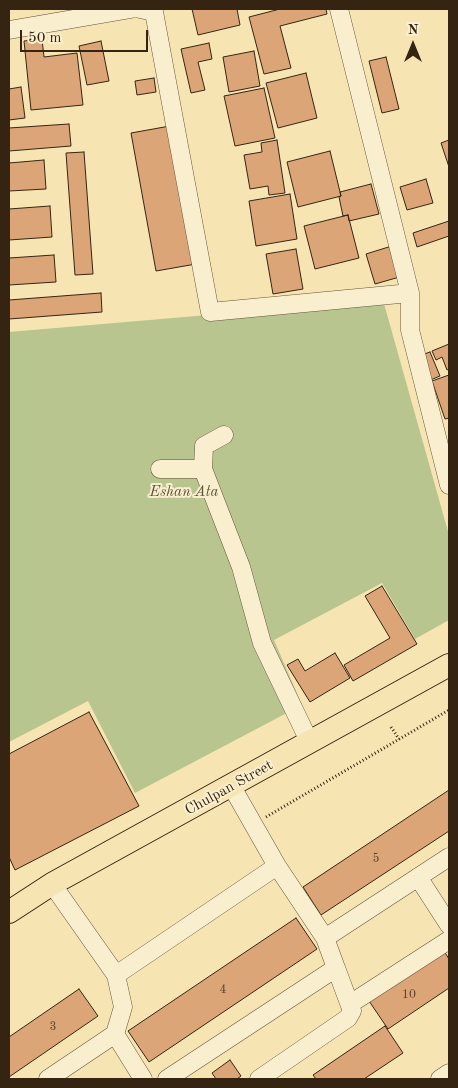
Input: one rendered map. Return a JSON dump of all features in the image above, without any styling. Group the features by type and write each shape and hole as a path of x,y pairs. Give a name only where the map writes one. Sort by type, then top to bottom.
{"main road":[{"name":"Chulpan Street","path":"9,912 52,884 232,787 449,664"}],"street":[{"path":"9,30 131,9"},
{"path":"140,9 154,12 210,312 410,293"},
{"path":"339,9 410,293 410,330 449,485"},
{"path":"224,435 204,446 203,468 241,567 262,643 310,743"},
{"path":"160,469 203,468"},
{"path":"232,787 277,866 325,938 352,1011 348,1018 259,1079"},
{"path":"325,938 449,857"},
{"path":"116,975 277,866"},
{"path":"418,877 449,926"},
{"path":"48,1079 115,1034 123,1007 116,975 52,884"},
{"path":"350,1004 449,940"},
{"path":"167,1079 336,968"},
{"path":"115,1034 143,1079"},
{"path":"440,1079 449,1072"}],"path":[{"path":"254,824 449,710"},
{"path":"391,727 399,739"}],"green space":[{"name":"Eshan Аta","path":"383,300 449,535 449,620 415,639 382,583 274,640 302,705 135,793 88,701 9,742 9,332"}],"building":[{"path":"192,9 237,9 240,25 198,35"},
{"path":"280,9 326,9 327,14 280,26 291,68 264,74 249,17"},
{"path":"42,39 44,57 77,53 83,105 31,110 24,41"},
{"path":"101,41 109,81 87,85 79,46"},
{"path":"209,43 212,59 198,62 205,90 191,93 181,49"},
{"path":"254,51 260,86 229,92 223,57"},
{"path":"386,57 399,109 382,113 369,61"},
{"path":"306,73 317,118 278,128 266,83"},
{"path":"154,78 156,92 137,95 135,81"},
{"path":"21,87 25,118 9,120 9,89"},
{"path":"264,88 275,138 235,146 224,96"},
{"path":"69,124 71,146 9,151 9,128"},
{"path":"170,126 196,264 156,271 131,133"},
{"path":"277,140 285,193 269,195 268,186 250,189 244,155 262,152 261,143"},
{"path":"449,140 449,167 441,143"},
{"path":"330,151 341,196 298,207 287,162"},
{"path":"84,152 93,274 75,275 66,153"},
{"path":"44,160 46,189 9,191 9,163"},
{"path":"426,179 433,203 407,210 400,187"},
{"path":"371,184 379,214 349,221 348,215 343,216 339,197 341,196 340,192"},
{"path":"290,194 297,239 256,246 249,201"},
{"path":"50,206 52,237 9,240 9,209"},
{"path":"348,215 359,258 315,269 304,226"},
{"path":"449,221 449,236 417,247 413,233"},
{"path":"395,245 403,276 375,284 366,254"},
{"path":"296,249 303,289 273,294 266,254"},
{"path":"54,255 56,282 9,285 9,258"},
{"path":"101,293 102,312 9,319 9,300"},
{"path":"449,344 449,369 447,370 442,357 436,360 432,351"},
{"path":"430,352 440,376 428,381 419,356"},
{"path":"449,375 449,418 445,419 432,381"},
{"path":"382,586 417,644 353,681 344,665 390,638 365,596"},
{"path":"335,653 350,678 310,702 287,665 298,659 305,671"},
{"path":"89,712 139,806 15,870 9,857 9,754"},
{"path":"449,790 449,831 321,915 303,887"},
{"path":"296,918 317,949 149,1062 128,1031"},
{"path":"444,951 449,959 449,988 388,1029 369,1001"},
{"path":"79,989 98,1016 9,1077 9,1037"},
{"path":"385,1026 403,1053 364,1079 316,1079 313,1075"},
{"path":"230,1060 241,1076 237,1079 216,1079 212,1073"}]}
